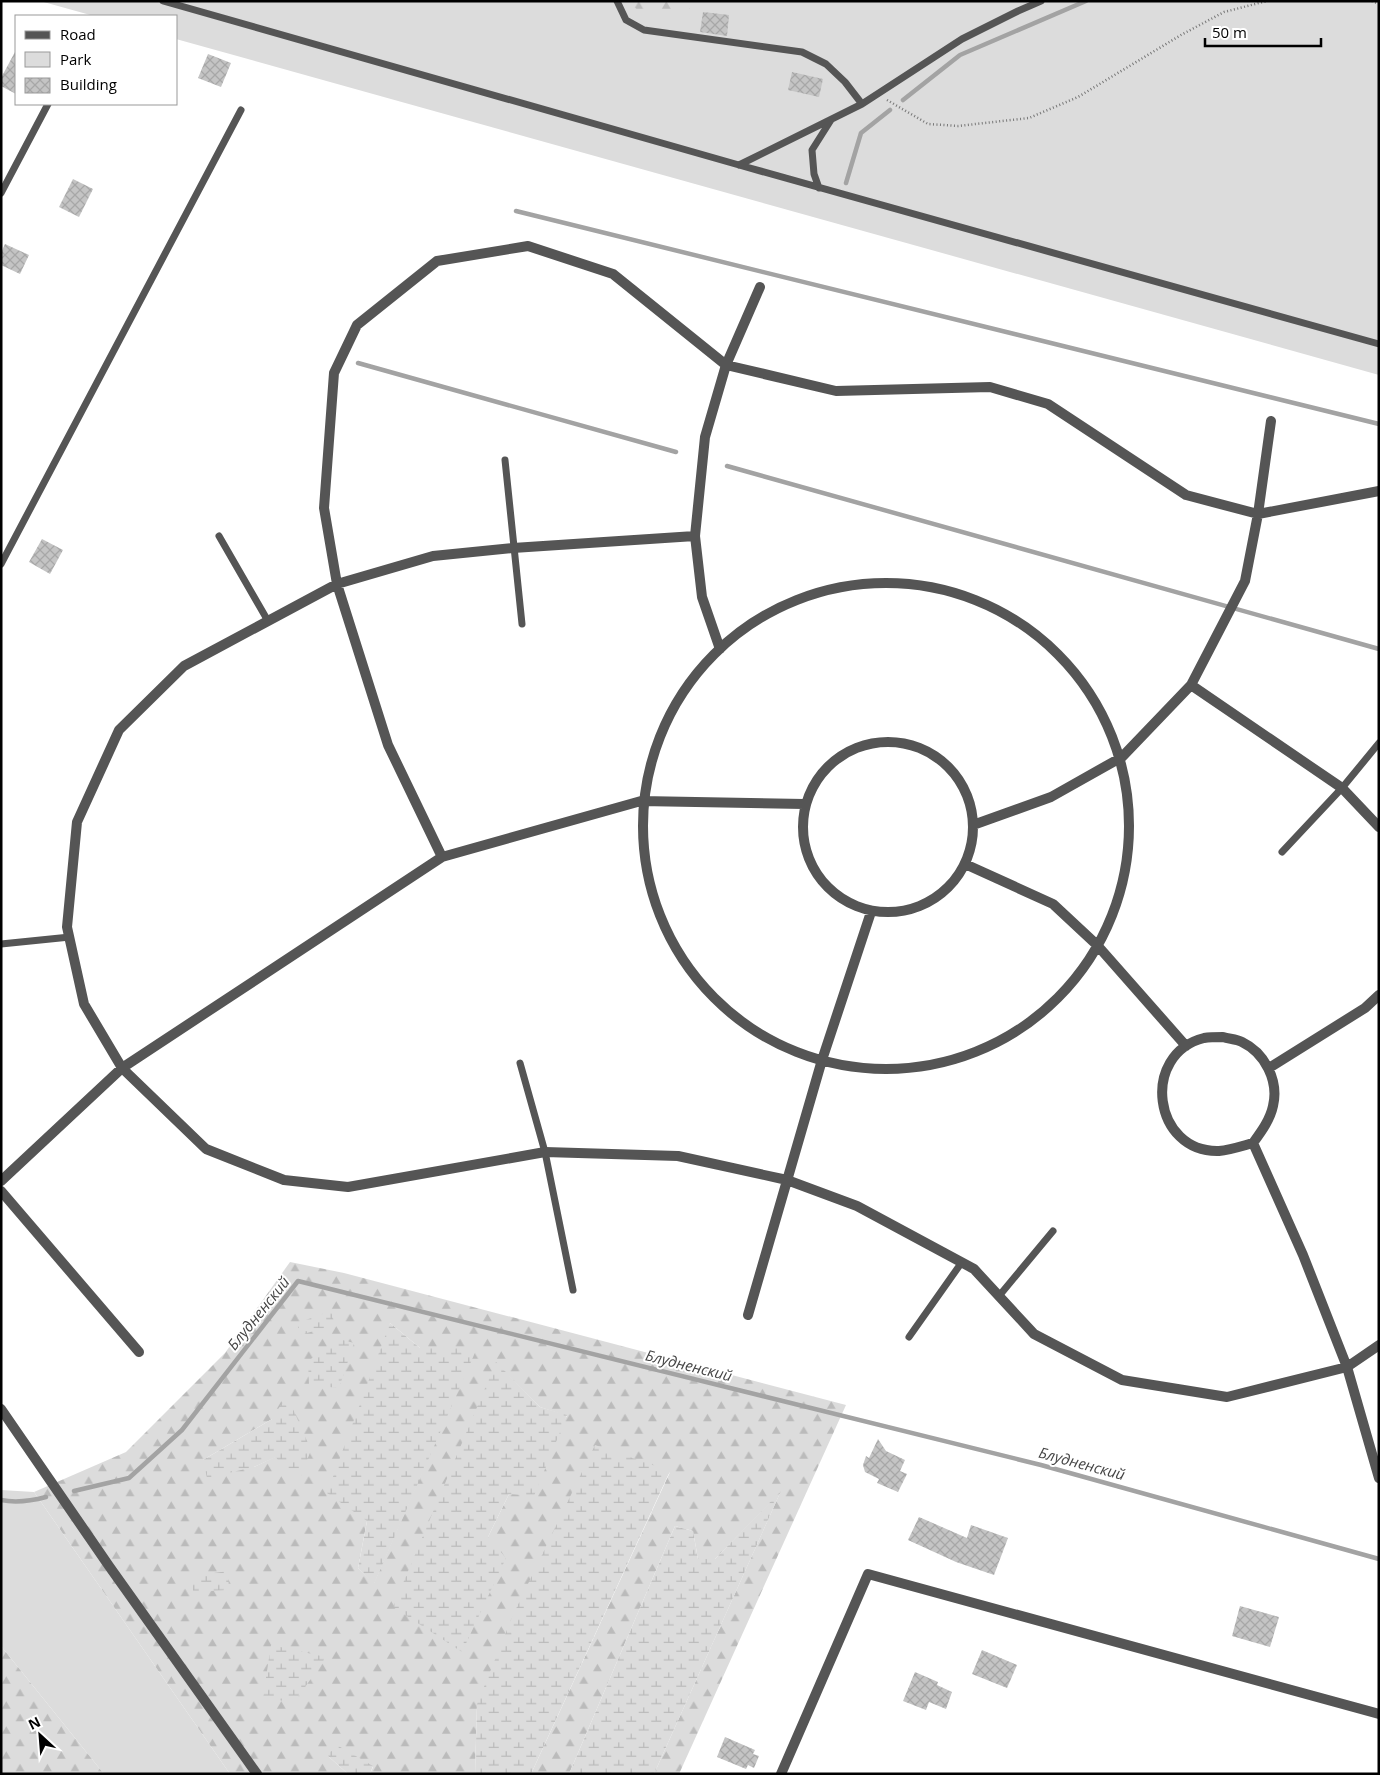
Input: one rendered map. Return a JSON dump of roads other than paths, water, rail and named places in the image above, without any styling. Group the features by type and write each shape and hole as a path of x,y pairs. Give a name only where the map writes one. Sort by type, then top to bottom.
{"street":[{"path":"442,857 388,745 337,584 324,508 334,373 357,325 437,261 528,246 613,274 726,365 836,391 990,387 1048,404 1186,495 1258,514 1379,492"},
{"path":"720,649 702,597 695,536 705,437 726,365 760,287"},
{"path":"973,825 1051,797 1122,757 1191,685 1245,581 1258,514 1271,421"},
{"path":"695,536 513,548 433,556 337,584 184,666 118,730 77,822 67,927 84,1004 122,1068 206,1149 284,1180 348,1187 545,1152 678,1156 787,1180 857,1206 974,1269 1034,1334 1122,1380 1227,1397 1347,1367 1379,1345"},
{"path":"901,581 974,597 1039,634 1090,690 1122,757 1131,835 1116,912 1077,980 1018,1032 946,1064 868,1070 792,1053 725,1012 675,952 646,879 641,801 660,728 700,665 720,649 758,617 827,588 901,581"},
{"path":"1191,685 1342,788 1379,827"},
{"path":"890,741 918,746 942,761 961,782 972,808 973,825 973,837 966,864 949,887 926,904 899,913 871,912 844,902 823,884 808,860 801,832 804,804 816,778 836,758 862,745 890,741"},
{"path":"1,1181 122,1068 442,857 641,801 804,804"},
{"path":"966,864 1053,904 1097,945 1186,1046"},
{"path":"748,1315 822,1060 871,912"},
{"path":"1269,1068 1364,1008 1379,995"},
{"path":"1223,1037 1242,1042 1258,1053 1269,1068 1274,1087 1273,1106 1266,1124 1253,1143 1218,1151 1200,1148 1184,1140 1171,1127 1163,1111 1161,1092 1164,1075 1173,1059 1186,1046 1204,1038 1223,1037"},
{"path":"1253,1143 1303,1255 1347,1367 1377,1465 1379,1478"},
{"path":"1,1191 140,1352"},
{"path":"1,1409 104,1558 258,1774"},
{"path":"781,1774 868,1574 1379,1714"}],"lane":[{"path":"163,1 739,166 1379,344"},
{"path":"617,1 626,20 644,30 802,52 826,64 862,104"},
{"path":"739,166 862,104 962,39 1041,1"},
{"path":"1,193 47,105"},
{"path":"1,564 241,110"},
{"path":"819,188 814,174 812,150 831,119"},
{"path":"505,460 522,624"},
{"path":"219,536 268,621"},
{"path":"1282,852 1342,788 1379,744"},
{"path":"1,944 70,937"},
{"path":"520,1063 545,1152 573,1290"},
{"path":"999,1296 1054,1231"},
{"path":"908,1336 962,1262"}],"waterway":[{"path":"903,100 960,55 1086,1"},
{"path":"846,183 861,133 890,110"},
{"path":"516,211 1379,424"},
{"path":"358,363 676,452"},
{"path":"727,466 1379,649"},
{"name":"Блудненский","path":"74,1491 129,1478 182,1430 298,1281 1041,1465 1379,1559"},
{"name":"Блудненский","path":"1,1500 24,1501 46,1497"}]}
